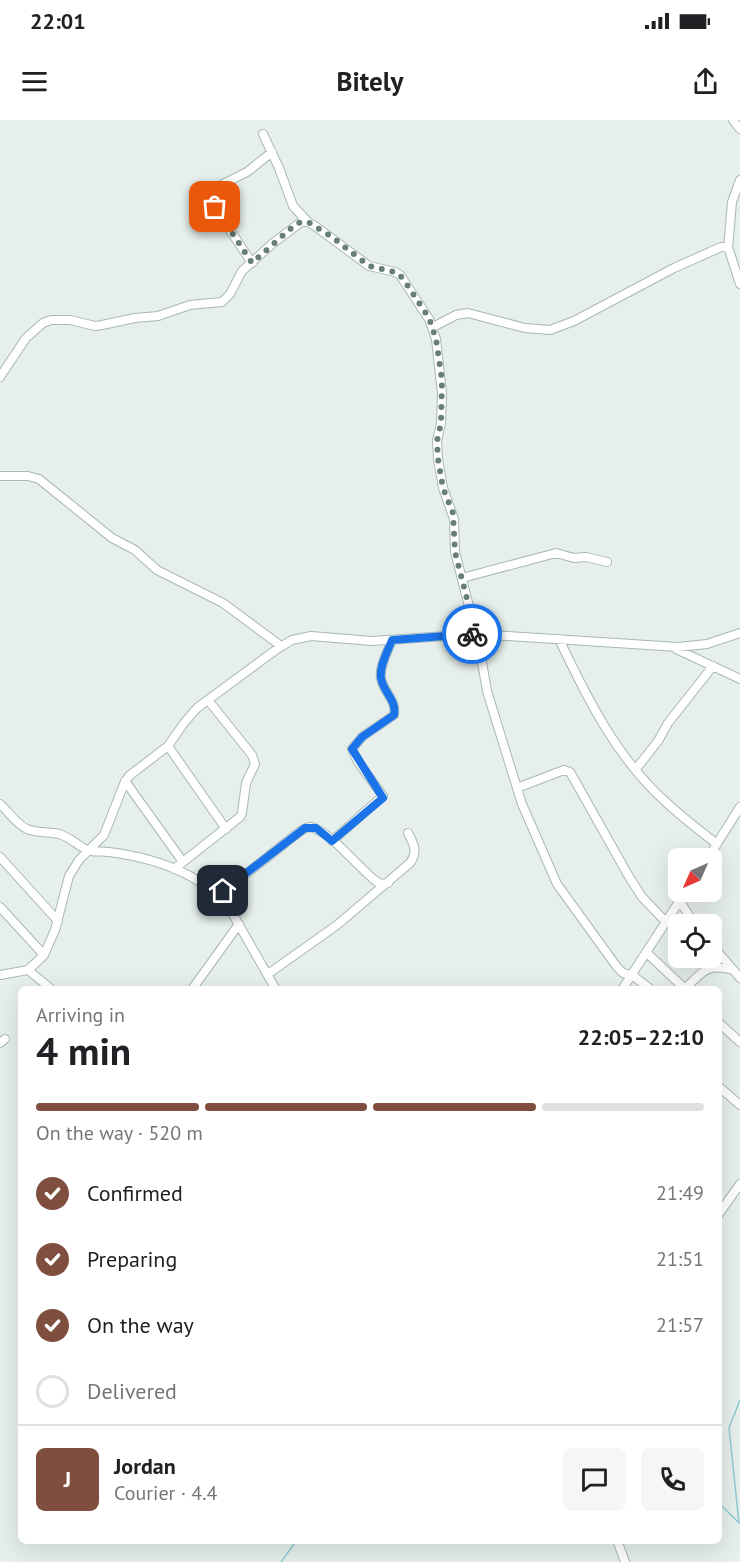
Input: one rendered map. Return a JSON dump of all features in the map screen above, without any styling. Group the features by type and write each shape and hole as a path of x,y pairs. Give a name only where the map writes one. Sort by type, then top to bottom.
{"street":[{"path":"733,120 740,129"},
{"path":"263,134 293,206 308,222 332,237 369,266 400,275 433,327 442,393 437,451 443,488 454,519 454,544 487,691 517,788 557,884 617,967 646,986"},
{"path":"252,263 208,197 223,184 247,172 272,152"},
{"path":"740,180 735,190 730,214 728,249 740,284"},
{"path":"0,377 26,338 43,323 51,320 70,320 95,326 158,316 190,305 220,303 230,294 242,271 297,223 308,222"},
{"path":"433,327 456,315 468,313 525,328 550,330 574,321 717,248 728,249"},
{"path":"0,476 28,476 44,482 112,538 135,550 157,570 223,603 281,646"},
{"path":"462,578 556,554 607,562"},
{"path":"0,975 28,970 44,955 58,921 69,876 79,860 104,835 125,781 168,746 184,723 208,700 292,640 311,636 356,641 476,634 693,646 740,633"},
{"path":"559,639 587,698 604,721 617,745 667,803 717,844"},
{"path":"332,841 383,798 352,749 362,737 394,715 395,708 382,684 381,673 392,640"},
{"path":"668,646 740,679"},
{"path":"636,769 658,741 668,723 713,666"},
{"path":"174,869 226,829 242,813 246,783 254,761 252,755 208,700"},
{"path":"168,746 226,829"},
{"path":"517,788 564,770 570,772 642,897 666,922"},
{"path":"125,781 183,862"},
{"path":"0,804 26,828 68,837 88,851 133,856 200,880 226,904 274,986"},
{"path":"714,848 737,818 740,807"},
{"path":"212,891 226,890 305,828 316,828 377,882 388,883"},
{"path":"268,974 337,925 414,858 414,845 408,833"},
{"path":"0,857 58,921"},
{"path":"624,986 679,902"},
{"path":"0,907 44,955"},
{"path":"194,986 239,924"},
{"path":"646,952 683,986"},
{"path":"722,957 740,978"},
{"path":"687,986 710,968 716,966 733,970"},
{"path":"28,970 48,986"},
{"path":"722,1026 740,1042"},
{"path":"722,1089 740,1105"},
{"path":"722,1209 740,1184"},
{"path":"618,1544 625,1562"}],"waterway":[{"path":"739,1523 729,1428 740,1400"},
{"path":"722,1506 739,1523"},
{"path":"281,1562 294,1544"}],"way so far":[{"path":"215,207 252,263 297,223 305,221 332,237 369,266 398,273 429,318 436,339 442,380 441,423 437,451 443,488 453,513 455,552 476,634 472,634"}],"route":[{"path":"223,891 305,828 316,828 332,841 383,798 358,762 352,749 362,737 394,715 395,708 381,678 384,661 392,640 472,634"}]}
